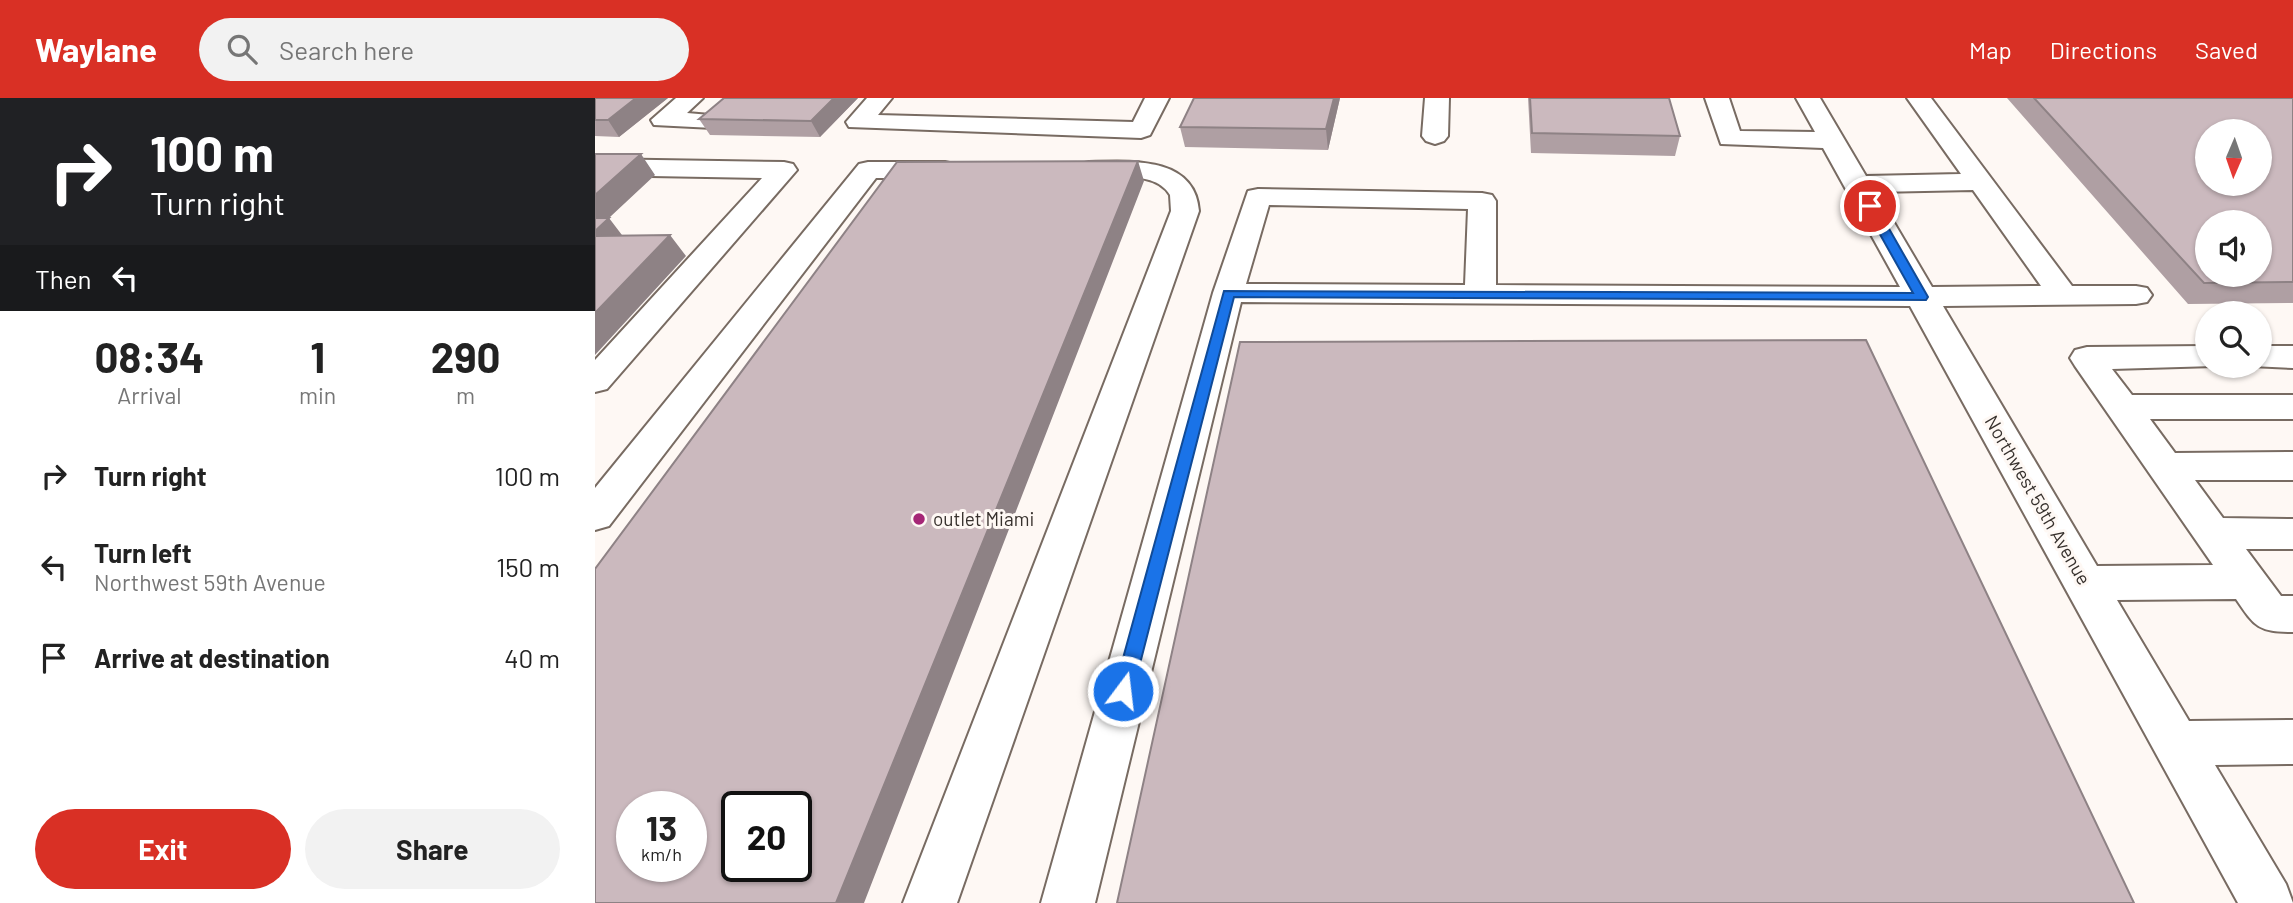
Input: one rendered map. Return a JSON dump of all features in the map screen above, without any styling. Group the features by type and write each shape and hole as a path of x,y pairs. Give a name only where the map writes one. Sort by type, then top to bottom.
{"street":[{"path":"691,98 663,120 713,121"},
{"path":"880,98 858,122 922,124 1003,117 1077,118 1141,130 1157,98"},
{"path":"922,124 943,98"},
{"path":"1435,136 1437,98"},
{"path":"1717,98 1730,139 1832,140"},
{"name":"Northwest 59th Avenue","path":"1808,98 2267,903"},
{"path":"1919,98 2063,295"},
{"path":"595,167 783,170 595,381"},
{"path":"595,515 868,170 980,170"},
{"path":"930,903 1185,211 1187,199 1182,188 1170,179 1154,173 1063,170"},
{"path":"1857,184 1983,182"},
{"path":"1067,903 1228,293 1258,197 1482,201 1480,295"},
{"path":"1228,293 1922,297 2136,295"},
{"path":"2272,357 2293,357"},
{"path":"2195,358 2087,358 2270,614 2293,614"},
{"path":"2123,407 2293,407"},
{"path":"2165,467 2293,466"},
{"path":"2212,533 2293,534"},
{"path":"2085,583 2247,582"},
{"path":"2176,743 2293,743"}],"building":[{"path":"595,98 636,98 608,120 595,120"},
{"path":"724,98 834,98 811,121 699,119"},
{"path":"1194,98 1334,98 1326,129 1180,127"},
{"path":"1530,98 1669,98 1680,136 1532,133"},
{"path":"2034,98 2293,98 2293,282 2272,282 2272,210 2195,210 2195,273"},
{"path":"595,154 641,154 595,195"},
{"path":"1138,161 836,903 595,903 595,569 897,162"},
{"path":"595,218 609,218 595,231"},
{"path":"670,235 595,313 595,236"},
{"path":"1866,340 2134,903 1117,903 1240,342"}],"place":[{"name":"outlet Miami","path":"919,519"}],"route":[{"path":"1123,691 1228,293 1922,297 1870,206"}]}
